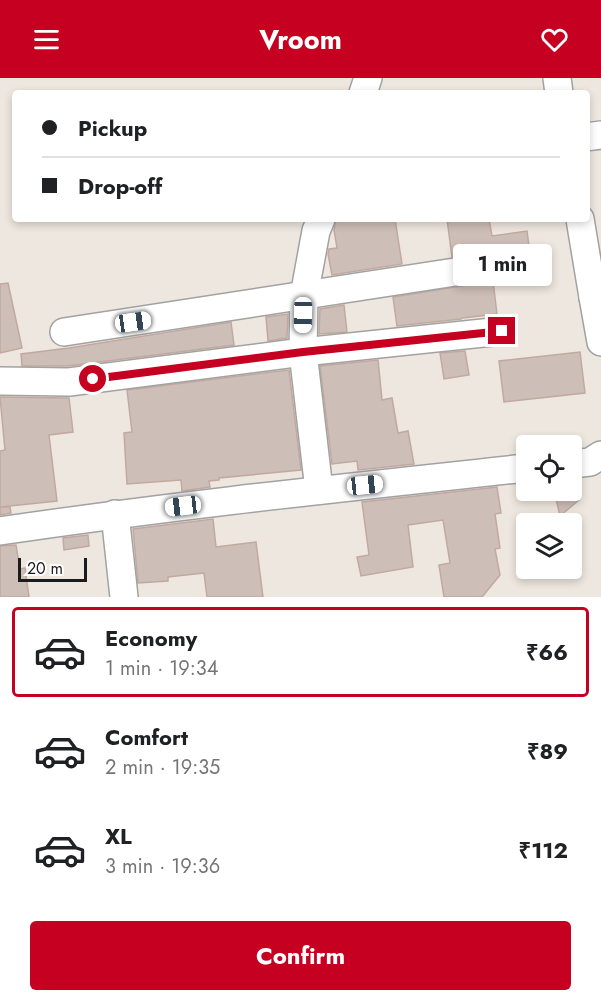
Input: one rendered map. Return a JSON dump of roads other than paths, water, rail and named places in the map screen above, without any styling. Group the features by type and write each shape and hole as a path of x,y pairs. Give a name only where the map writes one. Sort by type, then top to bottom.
{"street":[{"path":"318,490 303,352 304,296 320,222"},
{"path":"581,222 597,296 601,342"},
{"path":"64,332 488,267"},
{"path":"0,381 69,382 303,352 502,331"},
{"path":"582,463 590,462 601,455"},
{"path":"0,531 115,514 516,469"},
{"path":"115,514 124,597"}]}
